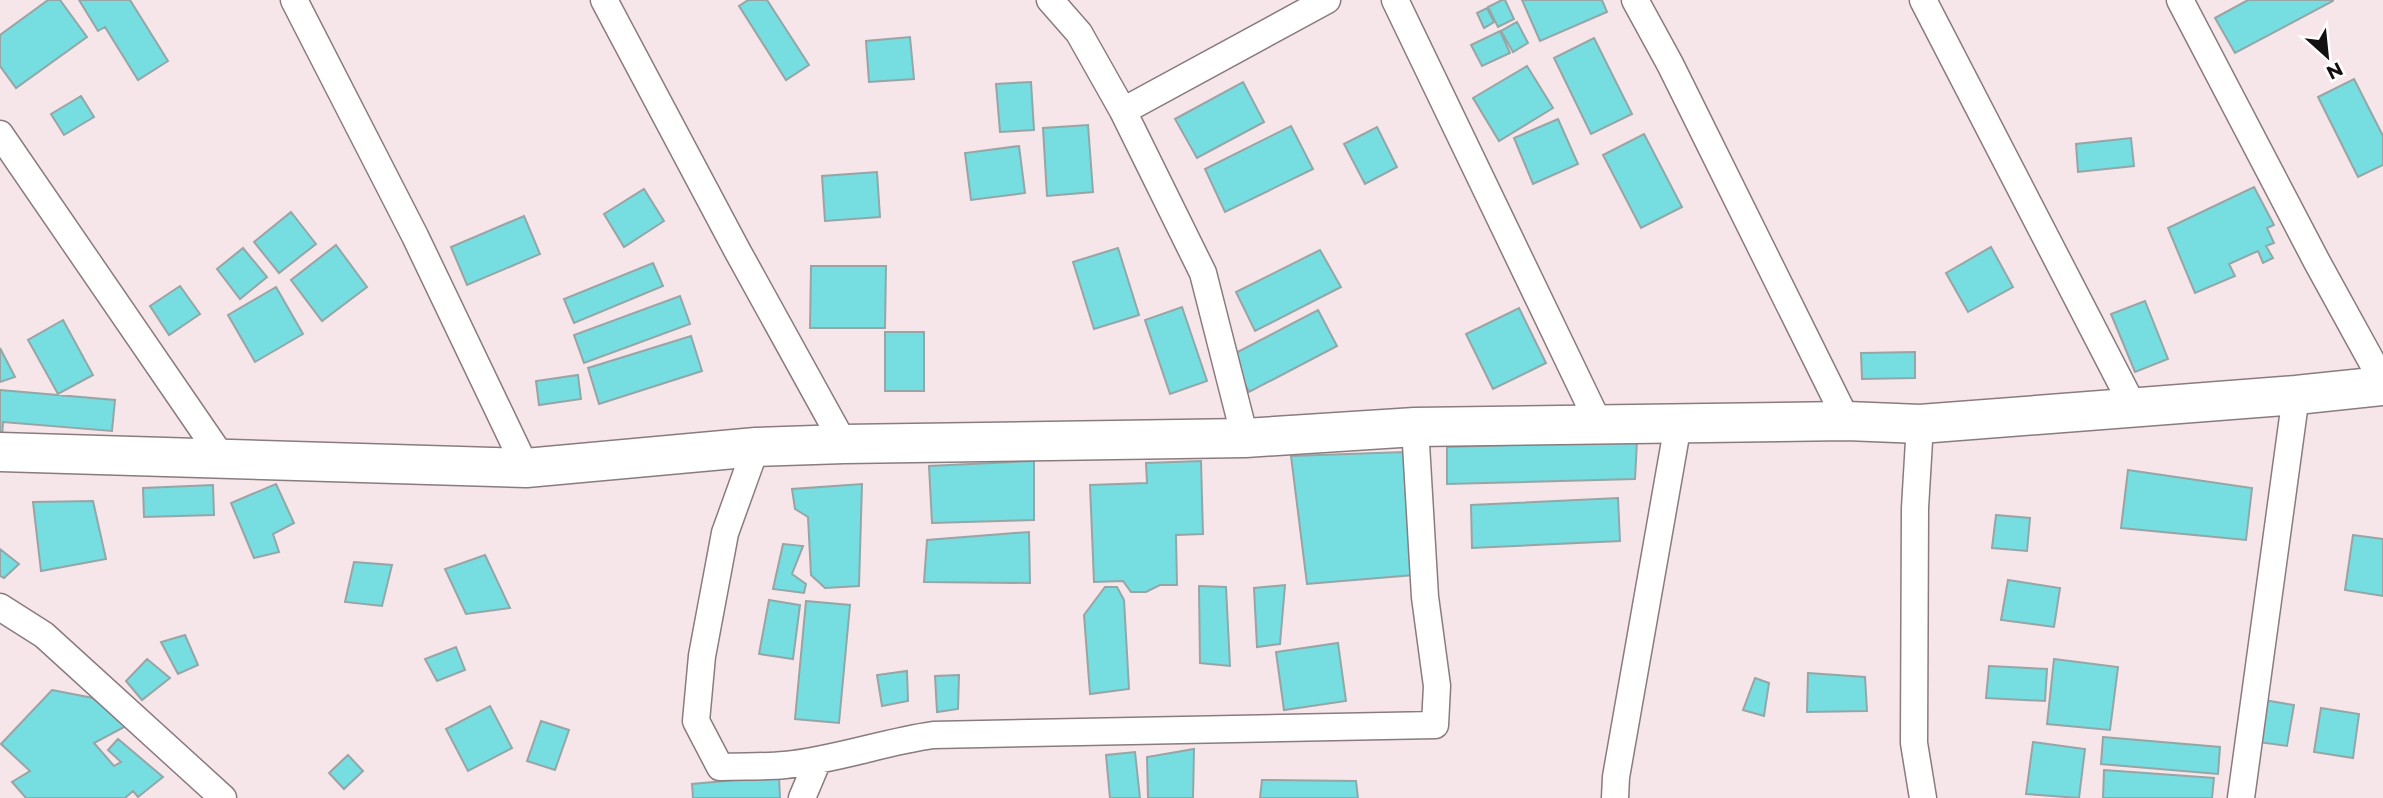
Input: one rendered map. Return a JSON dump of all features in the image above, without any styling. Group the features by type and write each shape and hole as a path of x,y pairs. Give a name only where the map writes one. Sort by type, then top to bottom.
{"street":[{"path":"294,0 415,236 526,468"},
{"path":"604,0 844,443"},
{"path":"1050,0 1079,33 1123,111 1203,273 1245,438"},
{"path":"1123,111 1327,0"},
{"path":"1395,0 1599,424"},
{"path":"1636,0 1846,421"},
{"path":"1923,0 2134,408"},
{"path":"0,452 526,468 756,447 844,443 1245,438 1415,427 1846,421 1920,424 2296,395 2383,384 2180,0"},
{"path":"0,134 223,460"},
{"path":"2241,798 2296,395"},
{"path":"1615,798 1616,777 1678,424"},
{"path":"1920,424 1915,508 1914,743 1923,798"},
{"path":"756,447 725,533 702,656 696,721 720,767 785,765 818,760 933,734 1435,725 1437,685 1425,597 1415,427"},
{"path":"0,607 44,635 223,798"},
{"path":"802,798 818,760"}],"building":[{"path":"48,0 60,0 87,37 16,88 0,66 0,35"},
{"path":"79,0 130,0 168,61 138,80 105,27 98,31"},
{"path":"748,0 767,0 809,65 786,80 739,6"},
{"path":"1505,0 1514,19 1498,27 1488,7"},
{"path":"1522,0 1602,0 1607,12 1540,41"},
{"path":"2248,0 2333,1 2235,53 2215,18"},
{"path":"1487,8 1494,22 1484,28 1477,13"},
{"path":"1517,22 1528,43 1513,52 1501,31"},
{"path":"1500,31 1510,53 1482,66 1471,45"},
{"path":"910,37 914,79 869,82 866,41"},
{"path":"1594,38 1632,114 1591,134 1554,58"},
{"path":"1527,66 1553,108 1499,141 1473,98"},
{"path":"2354,79 2383,136 2383,165 2358,177 2318,97"},
{"path":"1031,82 1034,130 1000,132 996,84"},
{"path":"1243,82 1264,122 1197,158 1175,119"},
{"path":"81,96 94,117 64,135 51,114"},
{"path":"1558,119 1578,164 1533,184 1514,138"},
{"path":"1088,125 1093,192 1047,196 1043,128"},
{"path":"1291,126 1313,169 1225,212 1205,169"},
{"path":"1377,127 1397,167 1365,184 1344,144"},
{"path":"1644,134 1682,207 1641,228 1603,155"},
{"path":"2131,138 2134,166 2078,172 2076,144"},
{"path":"1019,146 1025,193 971,200 965,153"},
{"path":"877,172 880,217 825,221 822,176"},
{"path":"2254,187 2274,225 2267,228 2274,243 2266,246 2273,258 2263,263 2258,251 2229,264 2235,276 2195,293 2168,228"},
{"path":"644,189 664,221 624,247 604,214"},
{"path":"291,212 316,244 279,273 254,242"},
{"path":"524,216 540,254 467,285 451,247"},
{"path":"336,245 367,287 322,321 291,280"},
{"path":"1991,247 2013,287 1968,312 1946,273"},
{"path":"243,248 267,277 240,299 217,269"},
{"path":"1118,248 1139,315 1094,329 1073,262"},
{"path":"1320,250 1341,287 1255,331 1236,292"},
{"path":"653,263 663,286 574,323 564,299"},
{"path":"811,266 886,266 885,328 810,328"},
{"path":"180,286 200,314 169,335 150,306"},
{"path":"276,287 303,334 255,362 228,315"},
{"path":"680,296 690,324 584,363 574,335"},
{"path":"2145,301 2168,359 2135,372 2111,314"},
{"path":"1182,307 1207,381 1170,394 1145,320"},
{"path":"1519,308 1546,363 1493,389 1466,334"},
{"path":"1318,310 1337,346 1249,392 1230,356"},
{"path":"63,320 93,375 58,394 28,340"},
{"path":"885,332 924,332 924,391 885,391"},
{"path":"691,336 702,371 599,404 588,368"},
{"path":"0,348 15,377 0,382"},
{"path":"1915,352 1915,378 1862,379 1861,353"},
{"path":"578,375 581,399 539,405 536,381"},
{"path":"0,390 115,400 112,431 3,422 0,439"},
{"path":"1637,441 1635,479 1447,484 1447,447"},
{"path":"1405,452 1414,575 1307,584 1291,456"},
{"path":"1034,461 1034,520 932,523 929,466"},
{"path":"1201,461 1203,534 1176,535 1177,585 1160,585 1146,592 1131,592 1123,581 1094,582 1090,485 1147,483 1146,463"},
{"path":"2128,470 2252,488 2246,540 2121,528"},
{"path":"276,484 294,523 273,534 279,552 254,558 231,503"},
{"path":"862,484 859,586 825,588 811,575 808,517 795,509 792,489"},
{"path":"213,485 214,515 144,517 143,488"},
{"path":"1618,498 1620,541 1472,548 1471,505"},
{"path":"93,501 106,559 41,571 33,502"},
{"path":"1996,515 2030,518 2027,551 1992,548"},
{"path":"1029,532 1030,583 924,582 927,540"},
{"path":"2353,535 2383,539 2383,596 2345,590"},
{"path":"783,544 803,546 792,574 806,584 804,593 773,589"},
{"path":"0,549 19,564 4,578 0,576"},
{"path":"485,555 510,608 466,614 445,569"},
{"path":"354,562 392,565 382,606 345,602"},
{"path":"2008,580 2060,588 2054,627 2001,620"},
{"path":"1285,585 1280,644 1257,647 1254,588"},
{"path":"1199,586 1226,587 1230,666 1200,663"},
{"path":"1105,587 1117,587 1124,600 1129,689 1090,694 1084,615"},
{"path":"769,600 800,605 793,659 759,654"},
{"path":"806,601 850,605 839,723 795,719"},
{"path":"185,635 198,665 178,674 161,642"},
{"path":"1338,643 1346,701 1284,710 1276,652"},
{"path":"456,647 465,670 437,681 425,659"},
{"path":"147,659 170,678 142,700 126,681"},
{"path":"2054,659 2118,667 2110,730 2047,724"},
{"path":"1989,666 2047,669 2045,701 1986,698"},
{"path":"907,671 908,701 882,706 877,675"},
{"path":"1808,673 1865,677 1867,711 1807,712"},
{"path":"959,675 958,709 937,712 935,676"},
{"path":"1755,678 1769,683 1764,716 1743,710"},
{"path":"52,690 93,698 126,726 94,743 114,766 121,762 108,750 118,739 163,777 138,797 133,791 125,798 26,798 12,782 30,771 1,744"},
{"path":"2264,700 2294,705 2287,746 2258,742"},
{"path":"490,706 512,748 468,771 446,729"},
{"path":"2321,708 2359,714 2353,758 2314,752"},
{"path":"541,721 569,730 555,770 527,761"},
{"path":"2103,737 2220,747 2218,774 2101,764"},
{"path":"2033,742 2085,749 2079,798 2026,794"},
{"path":"1194,749 1193,798 1148,798 1147,757"},
{"path":"1135,752 1140,798 1110,798 1106,755"},
{"path":"348,755 363,771 344,789 329,773"},
{"path":"2104,770 2214,778 2212,798 2103,798"},
{"path":"779,776 780,798 693,798 692,784"},
{"path":"1262,780 1356,781 1358,798 1260,798"}]}
